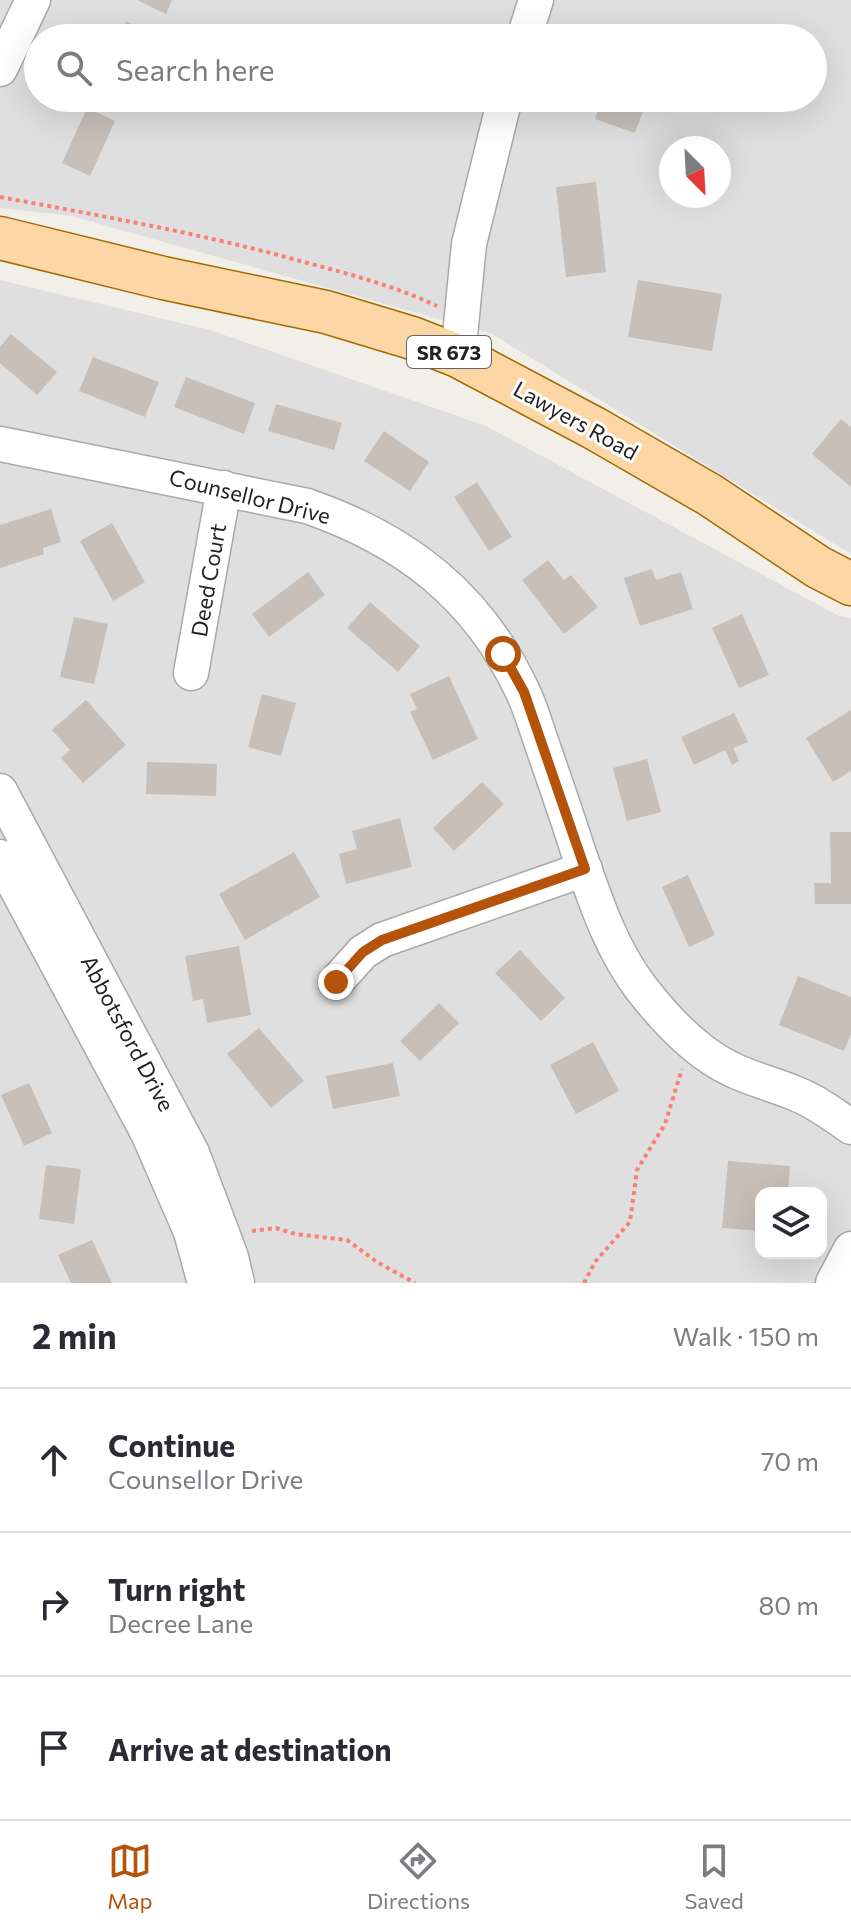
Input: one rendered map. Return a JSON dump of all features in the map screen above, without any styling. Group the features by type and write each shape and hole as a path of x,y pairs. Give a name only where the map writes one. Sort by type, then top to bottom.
{"main road":[{"name":"Lawyers Road","path":"0,238 163,278 315,309 412,338 458,356 594,428 710,495 818,567 851,584"}],"street":[{"path":"0,69 33,0"},
{"path":"528,24 536,0"},
{"path":"458,356 469,244 502,112"},
{"name":"Counsellor Drive","path":"0,444 307,506 382,537 417,560 449,587 477,618 503,654 524,692 604,925 623,963 659,1011 729,1068 798,1094 851,1127"},
{"name":"Deed Court","path":"191,673 224,488"},
{"name":"Abbotsford Drive","path":"0,791 192,1153 231,1257 237,1283"},
{"name":"Abbotsford Drive","path":"0,857 148,1133 191,1232 205,1283"},
{"path":"336,982 363,952 382,940 585,869"},
{"path":"833,1283 851,1249"}],"path":[{"path":"584,1283 595,1262 630,1222 637,1170 665,1124 684,1063"},
{"path":"247,1232 272,1228 347,1240 377,1262 415,1283"}],"shaded area":[{"path":"0,0 851,0 851,554 492,334 71,216 0,208"},
{"path":"0,280 210,330 486,426 839,616 851,618 851,1283 0,1283"}],"building":[{"path":"137,0 172,0 166,14"},
{"path":"85,112 96,112 115,121 90,176 62,163"},
{"path":"598,112 643,112 635,133 595,119"},
{"path":"596,182 606,272 566,277 556,187"},
{"path":"638,280 722,294 712,351 628,337"},
{"path":"11,334 57,372 37,395 0,363 0,347"},
{"path":"93,357 159,382 145,417 79,391"},
{"path":"186,377 255,403 244,434 174,407"},
{"path":"276,404 342,423 334,450 268,431"},
{"path":"841,419 851,427 851,487 812,454"},
{"path":"384,431 429,462 410,491 364,461"},
{"path":"477,482 512,537 489,551 454,497"},
{"path":"51,509 61,542 43,548 44,554 0,568 0,525"},
{"path":"112,523 145,582 113,601 80,541"},
{"path":"548,560 564,580 571,575 598,607 564,634 522,580"},
{"path":"652,569 656,580 681,572 693,609 640,626 624,578"},
{"path":"308,572 325,595 269,637 252,614"},
{"path":"370,602 420,646 398,672 347,628"},
{"path":"742,614 769,675 739,688 712,628"},
{"path":"74,617 108,624 94,684 60,677"},
{"path":"449,676 478,739 433,760 410,712 417,709 410,694"},
{"path":"262,694 296,703 281,756 248,747"},
{"path":"86,700 126,745 83,783 61,758 70,750 52,730"},
{"path":"851,710 851,771 833,782 806,738"},
{"path":"734,713 748,742 733,748 739,761 732,765 725,750 694,765 681,737"},
{"path":"647,759 661,812 627,821 613,768"},
{"path":"147,762 217,764 216,796 146,794"},
{"path":"482,782 504,804 454,851 433,828"},
{"path":"400,818 412,867 346,884 339,854 357,849 352,831"},
{"path":"830,832 851,832 851,904 815,904 814,883 831,883"},
{"path":"294,852 320,897 245,940 219,894"},
{"path":"688,875 715,935 689,947 662,887"},
{"path":"239,946 251,1015 207,1023 203,999 193,1001 185,956"},
{"path":"520,950 565,998 541,1021 495,973"},
{"path":"798,976 851,997 851,1034 844,1051 779,1025"},
{"path":"439,1003 459,1023 420,1061 400,1041"},
{"path":"259,1028 304,1081 271,1108 227,1054"},
{"path":"593,1042 619,1091 576,1114 550,1065"},
{"path":"393,1063 400,1096 333,1109 326,1076"},
{"path":"29,1083 52,1133 24,1146 1,1095"},
{"path":"728,1161 790,1166 788,1187 755,1187 755,1231 722,1228"},
{"path":"46,1165 81,1169 74,1224 39,1219"},
{"path":"92,1240 112,1283 71,1283 58,1255"}],"route":[{"path":"336,982 363,952 382,940 585,869 524,692 503,654"}]}
